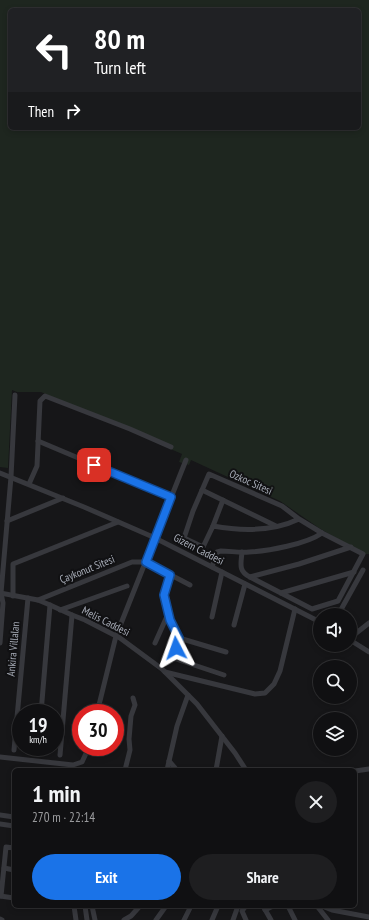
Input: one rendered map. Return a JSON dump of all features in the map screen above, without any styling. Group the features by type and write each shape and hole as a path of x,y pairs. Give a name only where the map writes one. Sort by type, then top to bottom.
{"street":[{"path":"0,644 3,603 1,593 11,476 15,395"},
{"path":"29,484 37,466 40,401 45,396 130,429 171,447"},
{"path":"38,441 171,497"},
{"path":"99,704 116,636 186,460"},
{"name":"Gizem Caddesi","path":"0,473 11,476 155,538 313,618"},
{"name":"Ozkoc Sitesi","path":"213,526 203,547 184,538 193,511 209,474 282,506 298,519 363,554 338,601 312,609 250,577"},
{"path":"202,490 276,526"},
{"path":"7,521 63,498"},
{"path":"223,500 213,526 244,530 276,526 290,523 298,519"},
{"path":"14,596 13,564 118,522"},
{"path":"212,567 218,552 221,550 250,552 277,548 308,540 322,533"},
{"path":"242,552 242,570 244,574 250,577 299,564 351,547"},
{"name":"Çaykonut Sitesi","path":"38,600 132,562 146,562"},
{"path":"146,562 190,584"},
{"path":"342,608 363,570"},
{"path":"212,617 222,572"},
{"path":"281,593 354,572"},
{"path":"170,575 164,595 170,620 179,638 173,658 224,675"},
{"path":"234,625 245,584"},
{"path":"60,610 127,586"},
{"name":"Melis Caddesi","path":"1,593 38,600 50,604 116,636 132,647 164,672 197,704 245,768"},
{"name":"Ankira Villalan","path":"18,704 28,598"},
{"path":"42,704 50,604"},
{"path":"164,672 255,694 265,692 274,684 280,671 295,609"},
{"path":"155,643 168,614"},
{"path":"64,708 72,615"},
{"path":"357,633 369,622"},
{"path":"179,638 226,652"},
{"path":"357,644 369,652"},
{"path":"167,768 177,726 188,695"},
{"path":"126,768 130,750 129,739 131,716 135,705 133,698"},
{"path":"216,768 222,736"},
{"path":"0,757 73,764 82,762 85,756"},
{"path":"169,761 175,768"},
{"path":"357,771 369,769"},
{"path":"0,815 12,817"},
{"path":"0,824 12,826"},
{"path":"12,848 6,847 1,896 12,898"},
{"path":"4,868 12,870"},
{"path":"74,908 76,920"},
{"path":"85,908 87,920"},
{"path":"92,908 94,920"},
{"path":"124,920 131,916 138,908"},
{"path":"156,920 165,908"},
{"path":"184,920 190,908"},
{"path":"212,920 217,908"},
{"path":"233,920 237,908"},
{"path":"244,908 242,911 246,920"},
{"path":"264,908 271,920"},
{"path":"289,908 295,920"},
{"path":"319,908 328,920"},
{"path":"327,908 369,918"}],"shaded area":[{"path":"0,0 369,0 369,554 363,554 319,528 280,501 191,460 189,465 179,462 182,454 41,392 17,392 12,390 8,468 0,467"}],"route":[{"path":"94,465 171,497 146,562 170,575 164,595 170,620 179,638 176,648"}]}
